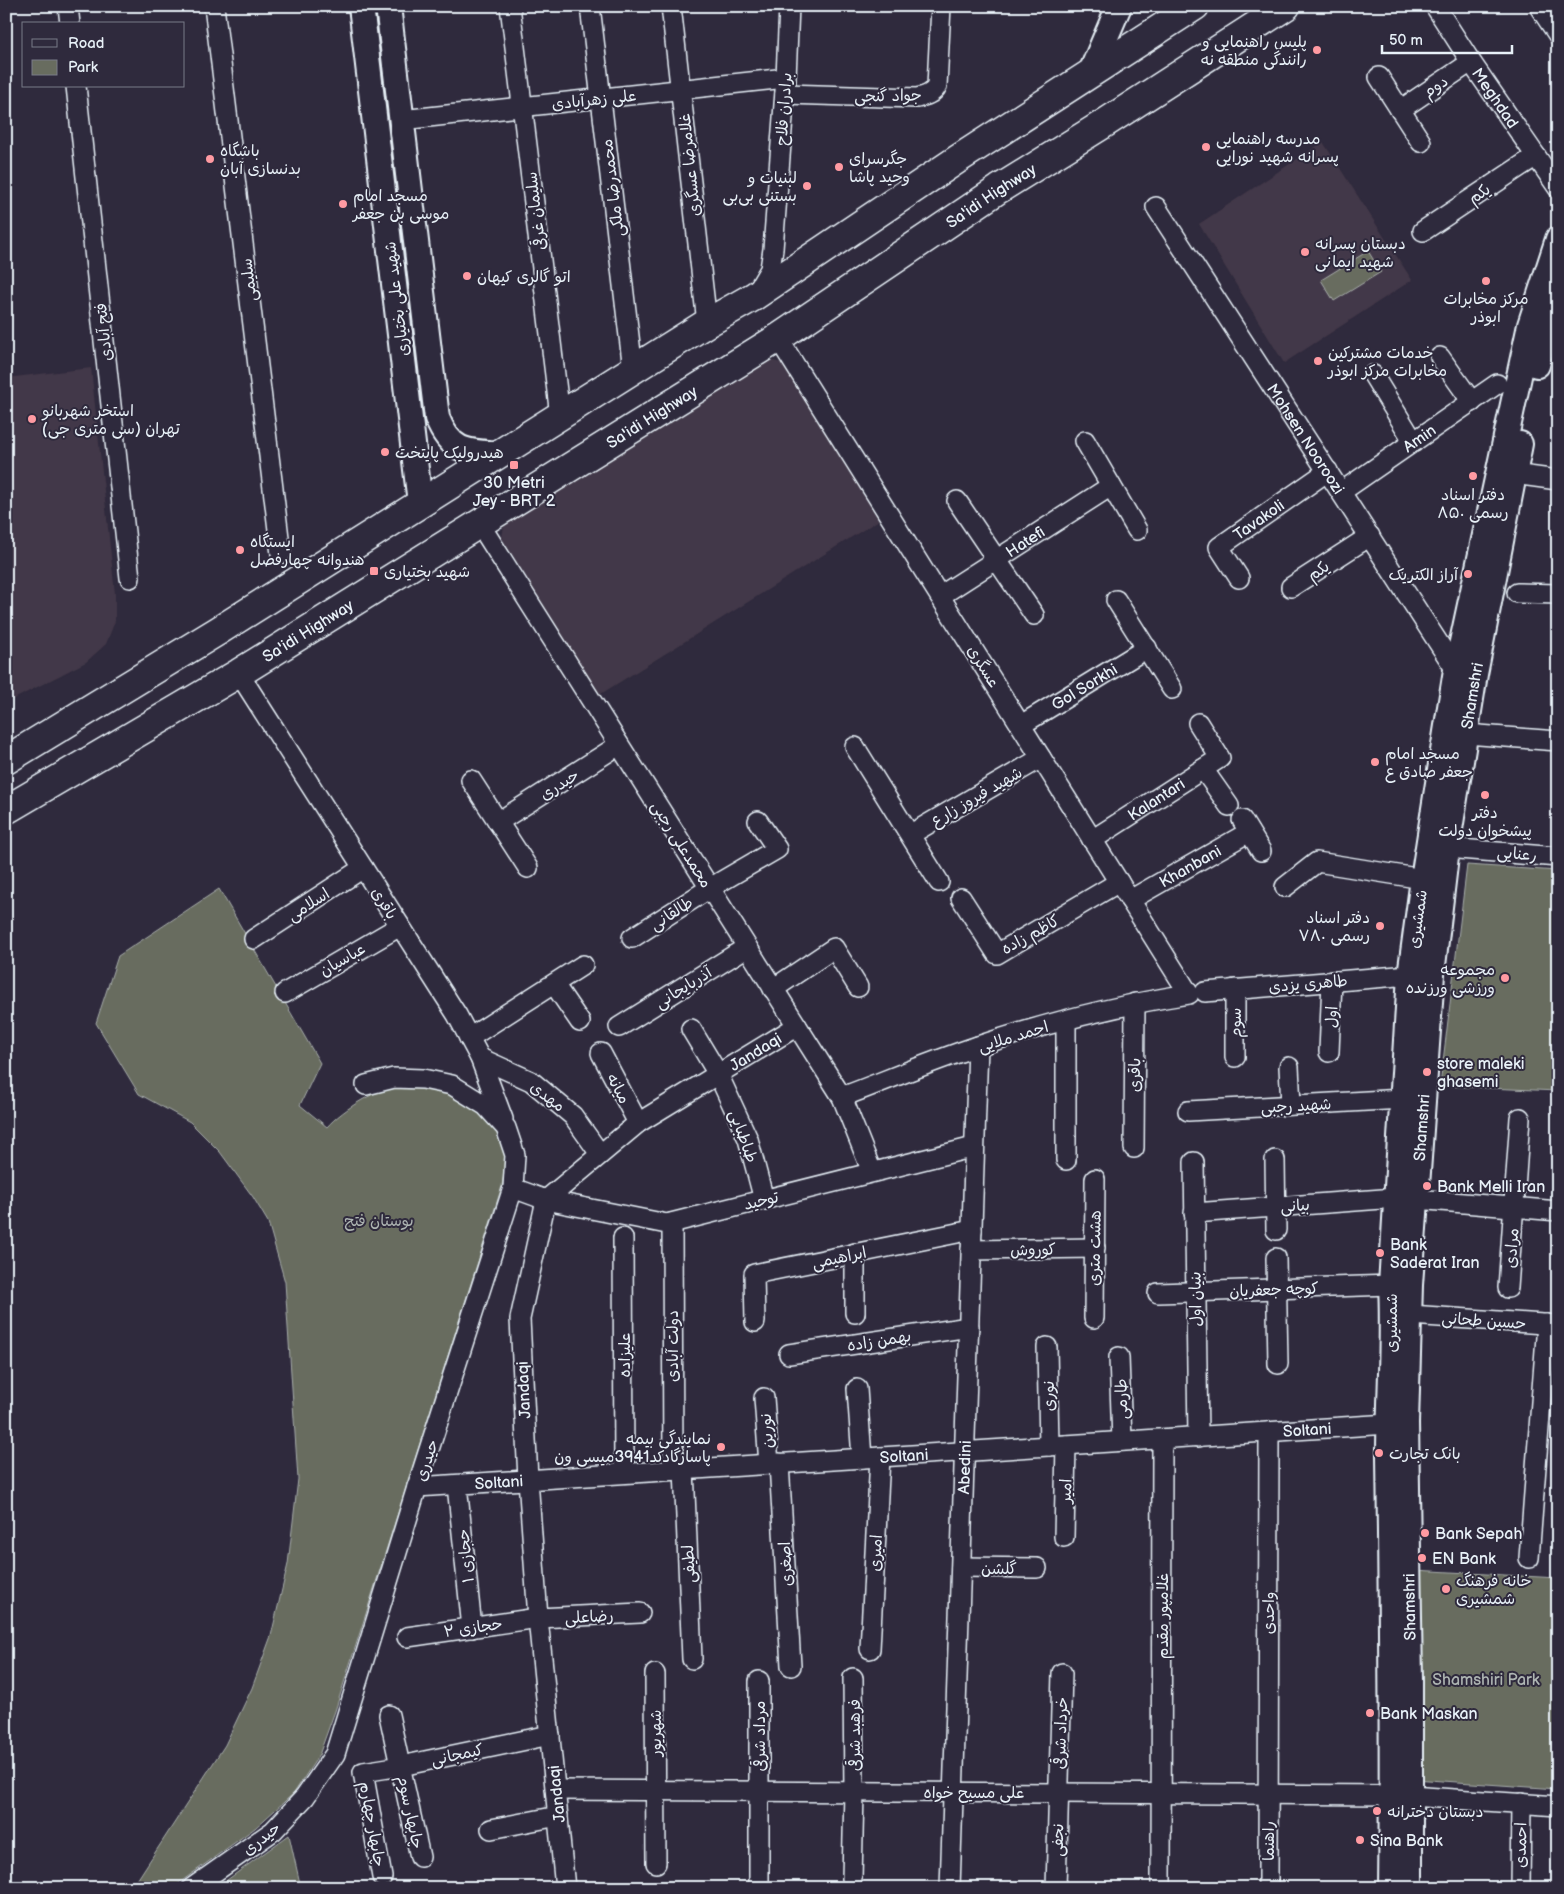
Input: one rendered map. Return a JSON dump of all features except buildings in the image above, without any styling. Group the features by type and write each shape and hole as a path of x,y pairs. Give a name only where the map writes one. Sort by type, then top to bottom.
{"highway":[{"path":"11,754 218,631 707,323 753,298 912,189 1195,6"},
{"name":"Sa'idi Highway","path":"6,810 239,673 778,338 999,189 1286,6"},
{"path":"6,830 32,796"}],"main road":[{"name":"شهید علی بختیاری","path":"361,6 420,503"},
{"name":"شهید علی بختیاری","path":"388,6 437,418 443,433 461,448 472,452 501,454"},
{"path":"1091,72 1119,6"},
{"name":"Shamshri","path":"1456,733 1465,672 1506,472 1530,325 1558,240"},
{"name":"Shamshri","path":"1506,472 1558,289"},
{"name":"شمشیری","path":"1391,1888 1402,1795 1397,1424 1401,1285 1421,974 1433,880 1456,733"},
{"path":"1402,1795 1410,1888"}],"street":[{"path":"68,6 70,22"},
{"name":"سلیمی","path":"214,6 281,554"},
{"name":"سلیمان غرقی","path":"510,6 560,416"},
{"name":"محمدرضا ملکی","path":"590,6 633,370"},
{"name":"غلامرضا عسگری","path":"671,6 707,323"},
{"name":"برادران فلاح","path":"753,298 770,269 786,86 789,6"},
{"name":"جواد گنجی","path":"786,86 917,98 930,94 937,86 940,6"},
{"name":"Meghdad","path":"1435,6 1470,62 1558,188"},
{"path":"1540,8 1558,35"},
{"name":"دوم","path":"1400,110 1470,62"},
{"path":"1379,77 1421,142"},
{"name":"علی زهرآبادی","path":"401,120 681,89 786,86"},
{"name":"فتح آبادی","path":"76,88 130,578"},
{"name":"یکم","path":"1423,231 1536,156"},
{"name":"Mohsen Nooroozi","path":"1156,207 1370,536 1465,672"},
{"name":"عسگری","path":"778,338 1130,900 1197,993"},
{"path":"1440,358 1472,402"},
{"path":"1373,375 1414,442"},
{"name":"Amin","path":"1341,492 1497,384"},
{"path":"1085,441 1137,530"},
{"name":"Tavakoli","path":"1239,578 1219,547 1328,471"},
{"path":"1506,472 1558,480"},
{"name":"Hatefi","path":"940,596 1111,486"},
{"path":"957,501 1034,615"},
{"name":"محمدعلی رجبی","path":"479,523 842,1097 872,1172"},
{"name":"یکم","path":"1291,588 1370,536"},
{"path":"1517,593 1558,594"},
{"path":"1116,600 1172,689"},
{"name":"Gol Sorkhi","path":"1021,725 1147,648"},
{"name":"باقری","path":"247,686 457,1016 480,1058 506,1128"},
{"name":"Kalantari","path":"1092,840 1220,758 1198,723"},
{"path":"1456,733 1558,741"},
{"name":"حیدری","path":"498,822 619,745"},
{"name":"شهید فیروز زارع","path":"855,747 911,834 939,882"},
{"name":"شهید فیروز زارع","path":"911,834 1041,758"},
{"path":"1203,769 1229,806"},
{"path":"471,780 528,868"},
{"name":"طالقانی","path":"632,938 710,888 777,849 758,821"},
{"name":"Khanbani","path":"1130,900 1246,826 1261,850"},
{"name":"رعنایی","path":"1438,846 1558,857"},
{"path":"1285,887 1317,862 1433,880"},
{"name":"اسلامی","path":"254,939 363,868"},
{"name":"کاظم زاده","path":"961,898 997,954 1119,882"},
{"name":"عباسیان","path":"285,993 400,926"},
{"name":"آذربایجانی","path":"619,1028 747,947"},
{"path":"774,988 834,948 858,987"},
{"path":"469,1038 583,965"},
{"name":"طاهری یزدی","path":"1197,993 1421,974"},
{"name":"اول","path":"1329,1052 1332,981"},
{"path":"554,984 580,1022"},
{"name":"سوم","path":"1234,989 1235,1057"},
{"name":"احمد ملایی","path":"842,1097 978,1046 1066,1020 1135,1003 1197,993"},
{"name":"باقری","path":"1134,1148 1135,1003"},
{"path":"1066,1020 1066,1160"},
{"name":"Jandaqi","path":"565,1888 538,1618 528,1479 520,1319 546,1200 638,1123 797,1026"},
{"name":"طباطبایی","path":"691,1029 718,1074 748,1139 764,1200"},
{"name":"Abedini","path":"950,1888 978,1046"},
{"name":"میانه","path":"601,1053 638,1123"},
{"name":"مهدی","path":"480,1058 538,1087 573,1116 600,1154"},
{"path":"1289,1067 1290,1105"},
{"name":"حیدری","path":"192,1888 273,1831 306,1797 335,1754 417,1488 513,1188 515,1155 506,1128 486,1106 452,1085 423,1079 394,1078 366,1085"},
{"name":"شهید رجبی","path":"1188,1111 1413,1099"},
{"name":"مرادی","path":"1508,1288 1520,1118"},
{"name":"توحید","path":"513,1188 546,1200 667,1224 974,1147"},
{"path":"1275,1160 1276,1230"},
{"name":"بنیان اول","path":"1194,1162 1194,1292 1198,1437"},
{"name":"هشت متری","path":"1094,1318 1095,1178"},
{"name":"بیانی","path":"1194,1213 1275,1206 1406,1199 1558,1211"},
{"name":"دولت آبادی","path":"672,1223 678,1470"},
{"name":"ابراهیمی","path":"755,1322 754,1274 972,1230"},
{"name":"علیزاده","path":"624,1238 624,1473"},
{"name":"کوروش","path":"971,1250 1095,1248"},
{"path":"855,1253 855,1313"},
{"path":"1276,1258 1278,1364"},
{"name":"کوچه جعفریان","path":"1158,1293 1401,1285"},
{"name":"حسین طحانی","path":"1401,1315 1553,1324"},
{"path":"1529,1558 1553,1324"},
{"name":"بهمن زاده","path":"789,1354 969,1327"},
{"name":"نوری","path":"1047,1347 1058,1445"},
{"name":"طارمی","path":"1120,1357 1122,1441"},
{"name":"امیری","path":"858,1389 871,1457 870,1649"},
{"name":"نورین","path":"764,1398 774,1464"},
{"name":"Soltani","path":"417,1488 528,1479 1397,1424"},
{"name":"واحدی","path":"1268,1432 1268,1794"},
{"name":"غلامپور مقدم","path":"1161,1888 1162,1439"},
{"name":"امیر","path":"1058,1445 1064,1537"},
{"name":"اصغری","path":"774,1464 791,1666"},
{"name":"لطیفی","path":"678,1470 692,1658"},
{"name":"حجازی ۱","path":"457,1485 472,1628"},
{"name":"گلشن","path":"961,1567 1037,1568"},
{"name":"رضاعلی","path":"538,1618 640,1613"},
{"name":"حجازی ۲","path":"407,1637 538,1618"},
{"name":"شهریور","path":"655,1674 656,1863"},
{"name":"خرداد شرقی","path":"1058,1793 1062,1674"},
{"name":"فرهبد شرقی","path":"852,1879 854,1792 853,1678"},
{"name":"مرداد شرقی","path":"759,1681 759,1886"},
{"name":"چابهار سوم","path":"389,1715 420,1858"},
{"name":"کیمجانی","path":"363,1772 550,1735"},
{"name":"چابهار چهارم","path":"363,1772 382,1877"},
{"name":"علی مسیح خواه","path":"556,1790 1402,1795 1558,1806"},
{"name":"نجفی","path":"1056,1888 1058,1793"},
{"name":"راهنما","path":"1268,1794 1268,1888"},
{"name":"احمدی","path":"1520,1888 1521,1803"},
{"path":"491,1829 558,1816"}],"shaded area":[{"name":"دبستان پسرانه شهید ایمانی","path":"1323,142 1412,280 1284,363 1199,224"},
{"path":"760,358 782,363 879,520 599,695 502,538 505,519"},
{"path":"91,368 115,594 115,621 106,644 86,662 6,703 6,378"}],"green space":[{"path":"1368,251 1381,272 1334,301 1321,280"},
{"name":"مجموعه ورزشی ورزنده","path":"1467,865 1558,871 1558,1091 1440,1086"},
{"name":"بوستان فتح","path":"219,889 320,1063 300,1105 327,1127 352,1106 383,1090 403,1085 412,1085 446,1092 468,1102 484,1115 503,1145 505,1167 502,1186 335,1711 319,1755 294,1793 255,1828 172,1888 132,1888 225,1745 252,1688 271,1636 288,1564 298,1479 285,1282 268,1222 253,1197 220,1152 190,1122 139,1094 96,1023 118,956"},
{"name":"Shamshiri Park","path":"1414,1570 1558,1578 1558,1789 1414,1779"},
{"path":"289,1835 301,1888 216,1888"}],"place":[{"name":"پلیس راهنمایی و رانندگی منطقه نه","path":"1317,50"},
{"name":"مدرسه راهنمایی پسرانه شهید نورایی","path":"1206,147"},
{"name":"باشگاه بدنسازی آبان","path":"210,159"},
{"name":"جگرسرای وحید پاشا","path":"839,167"},
{"name":"لبنیات و بستنی بی‌بی","path":"807,186"},
{"name":"مسجد امام موسی بن جعفر","path":"343,204"},
{"name":"دبستان پسرانه شهید ایمانی","path":"1305,252"},
{"name":"اتو گالری کیهان","path":"467,276"},
{"name":"مرکز مخابرات ابوذر","path":"1486,281"},
{"name":"خدمات مشترکین مخابرات مرکز ابوذر","path":"1318,361"},
{"name":"استخر شهربانو تهران (سی متری جی)","path":"32,419"},
{"name":"هیدرولیک پایتخت","path":"385,452"},
{"name":"30 Metri Jey - BRT 2","path":"514,465"},
{"name":"دفتر اسناد رسمی ۸۵۰","path":"1473,476"},
{"name":"ایستگاه هندوانه چهارفصل","path":"240,550"},
{"name":"شهید بختیاری","path":"374,571"},
{"name":"آراز الکتریک","path":"1468,574"},
{"name":"مسجد امام جعفر صادق ع","path":"1375,762"},
{"name":"دفتر پیشخوان دولت","path":"1485,795"},
{"name":"دفتر اسناد رسمی ۷۸۰","path":"1380,926"},
{"name":"مجموعه ورزشی ورزنده","path":"1505,978"},
{"name":"store maleki ghasemi","path":"1427,1072"},
{"name":"Bank Melli Iran","path":"1427,1186"},
{"name":"Bank Saderat Iran","path":"1380,1253"},
{"name":"نمایندگی بیمه پاسارگادکد3941میسی ون","path":"721,1447"},
{"name":"بانک تجارت","path":"1379,1453"},
{"name":"Bank Sepah","path":"1425,1533"},
{"name":"EN Bank","path":"1422,1558"},
{"name":"خانه فرهنگ شمشیری","path":"1446,1589"},
{"name":"Bank Maskan","path":"1370,1713"},
{"name":"دبستان دخترانه","path":"1377,1811"},
{"name":"Sina Bank","path":"1360,1840"}]}
